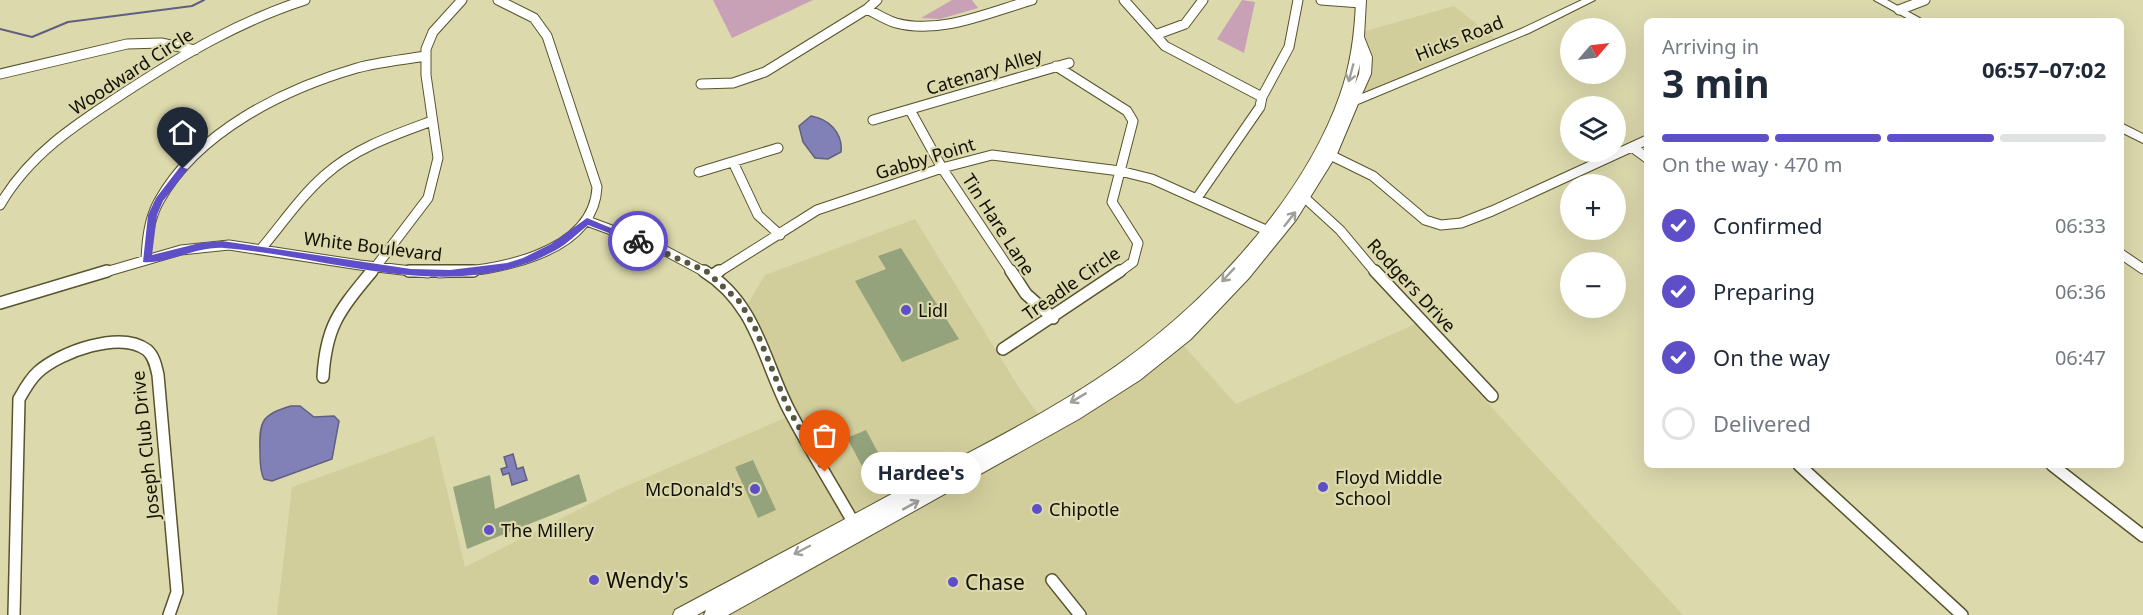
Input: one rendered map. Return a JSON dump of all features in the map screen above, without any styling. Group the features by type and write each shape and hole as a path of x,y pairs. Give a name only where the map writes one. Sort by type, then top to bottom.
{"main road":[{"name":"Hicks Road","path":"1342,106 1525,31 1590,0"},
{"path":"1879,0 1914,18"},
{"path":"681,615 856,528 1074,415 1156,360 1212,310 1251,267 1305,198 1342,106 1360,39 1361,2"},
{"path":"1342,131 1365,74 1366,57 1360,39"},
{"path":"1365,74 1370,82 1376,85 1409,78"},
{"path":"712,615 1055,412 1128,365 1188,316 1236,266 1361,107 1384,89"},
{"path":"2124,129 2143,139"}],"street":[{"name":"Woodward Circle","path":"0,205 11,186 32,160 57,140 195,50 257,16 305,0"},
{"path":"323,377 324,349 329,330 338,313 414,221 428,198 438,158 425,56 427,43 433,32 462,0"},
{"path":"498,0 534,18 547,36 597,187 597,195 587,221 666,252 712,276 740,302 756,330 788,408 856,528"},
{"path":"701,84 733,83 765,72 867,9 877,0"},
{"path":"867,9 898,23 918,27 941,25 1032,0"},
{"path":"1125,0 1165,46 1233,85 1262,97"},
{"path":"1155,35 1185,24 1203,0"},
{"path":"1197,198 1260,107 1262,97 1287,51 1299,0"},
{"path":"1322,0 1361,2"},
{"path":"1899,10 1925,0"},
{"path":"0,74 127,44 161,43 195,50"},
{"path":"146,259 147,237 159,200 195,157 225,131 270,105 330,77 371,65 425,56"},
{"name":"Catenary Alley","path":"873,120 1069,63"},
{"name":"Treadle Circle","path":"1003,349 1053,318 1133,262 1138,243 1112,202 1133,121 1119,106 1056,66"},
{"name":"Tin Hare Lane","path":"910,110 942,168 1026,294 1053,318"},
{"path":"261,249 324,176 338,165 376,143 432,121"},
{"path":"1325,152 1373,177 1425,220 1441,225 1461,223 1492,211 1644,141"},
{"path":"1632,147 1644,156"},
{"path":"699,172 778,148"},
{"name":"Gabby Point","path":"712,276 817,210 942,168 992,155 1120,171 1152,179 1266,230"},
{"path":"733,162 758,215 780,235"},
{"name":"Rodgers Drive","path":"1305,198 1340,230 1367,263 1492,396"},
{"name":"White Boulevard","path":"0,303 146,259 200,246 222,245 261,249 376,268 450,274 508,267 554,247 587,221"},
{"path":"2124,257 2143,269"},
{"name":"Joseph Club Drive","path":"14,615 19,399 28,383 56,360 94,345 127,342 148,351 155,359 159,375 177,592 169,615"},
{"path":"1802,468 1962,615"},
{"path":"2056,468 2141,531"},
{"path":"1052,580 1080,615"}],"shaded area":[{"path":"713,0 813,0 732,38"},
{"path":"952,0 972,0 978,8 940,19 921,18"},
{"path":"1242,0 1255,2 1244,53 1217,39"},
{"path":"1454,6 1501,43 1351,99 1362,32"},
{"path":"915,219 1018,386 1048,428 1183,345 1236,404 1415,324 1683,615 277,615 292,487 434,436 465,567 617,490 787,417 744,310 765,275"}],"water":[{"path":"811,116 824,120 834,128 840,139 841,152 828,159 815,158 803,142 799,126"},
{"path":"291,406 300,406 314,417 334,416 339,421 332,459 272,481 264,479 260,462 260,432 264,420 274,412"},
{"path":"513,454 517,469 523,467 527,480 512,485 509,473 503,475 501,469 507,467 504,457"}],"building":[{"name":"Lidl","path":"901,248 959,339 902,362 855,281 886,269 878,256"},
{"path":"866,430 881,458 862,466 847,438"},
{"name":"McDonald's","path":"753,460 776,510 758,518 735,467"},
{"name":"The Millery","path":"579,474 587,501 467,549 453,487 490,475 495,509"}],"waterway":[{"path":"0,29 32,37 68,22 192,6 204,0"}],"way so far":[{"path":"638,241 706,271 740,302 756,330 788,408 825,472"}],"place":[{"name":"Lidl","path":"906,310"},
{"name":"Hardee's","path":"825,472"},
{"name":"Floyd Middle School","path":"1323,487"},
{"name":"McDonald's","path":"755,489"},
{"name":"Chipotle","path":"1037,509"},
{"name":"The Millery","path":"489,530"},
{"name":"Wendy's","path":"594,580"},
{"name":"Chase","path":"953,582"}],"route":[{"path":"183,169 159,200 147,237 146,259 200,246 222,245 261,249 376,268 450,274 508,267 554,247 587,221 638,241"}]}
